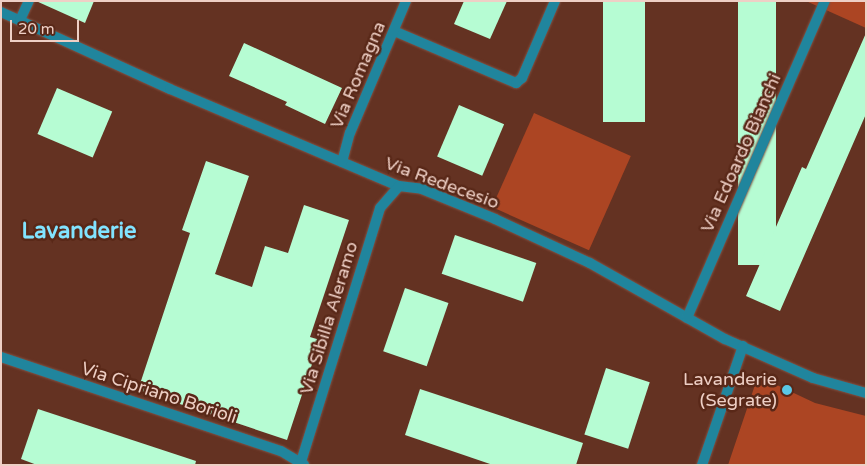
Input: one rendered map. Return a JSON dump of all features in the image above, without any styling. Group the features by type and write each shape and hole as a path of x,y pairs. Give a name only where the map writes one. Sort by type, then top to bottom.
{"street":[{"path":"20,20 29,1"},
{"name":"Via Romagna","path":"342,162 350,134 406,1"},
{"path":"394,31 516,83 522,78 555,1"},
{"name":"Via Edoardo Bianchi","path":"687,318 825,1"},
{"name":"Via Redecesio","path":"1,12 170,89 398,186 422,189 503,223 590,264 687,318 743,346 813,378 866,393"},
{"name":"Via Sibilla Aleramo","path":"302,464 380,208 398,186"},
{"path":"702,465 743,346"},
{"name":"Via Cipriano Borioli","path":"1,358 281,450 302,464"}],"shaded area":[{"path":"806,1 866,1 866,28"},
{"path":"534,113 631,156 589,250 492,207"},
{"path":"758,376 815,403 866,416 866,465 728,465"}],"building":[{"path":"36,1 94,1 85,23"},
{"path":"464,1 507,1 490,39 454,24"},
{"path":"603,1 645,1 645,122 603,122"},
{"path":"738,1 776,1 776,265 738,265"},
{"path":"866,33 866,114 780,311 746,296 802,167 806,169"},
{"path":"244,43 342,88 325,124 285,105 287,102 229,76"},
{"path":"57,88 112,111 93,157 37,134"},
{"path":"459,105 504,124 482,176 437,157"},
{"path":"206,161 249,176 215,274 252,287 265,246 288,253 304,205 349,220 310,337 320,340 287,440 138,390 190,233 182,230"},
{"path":"455,235 536,263 523,302 442,274"},
{"path":"405,288 448,303 427,366 383,351"},
{"path":"606,368 650,382 628,449 584,435"},
{"path":"420,389 583,443 576,465 493,465 405,435"},
{"path":"38,409 196,461 195,465 37,465 21,459"}],"place":[{"name":"Lavanderie (Segrate)","path":"787,390"}],"district":[{"name":"Lavanderie","path":"79,232"}]}
